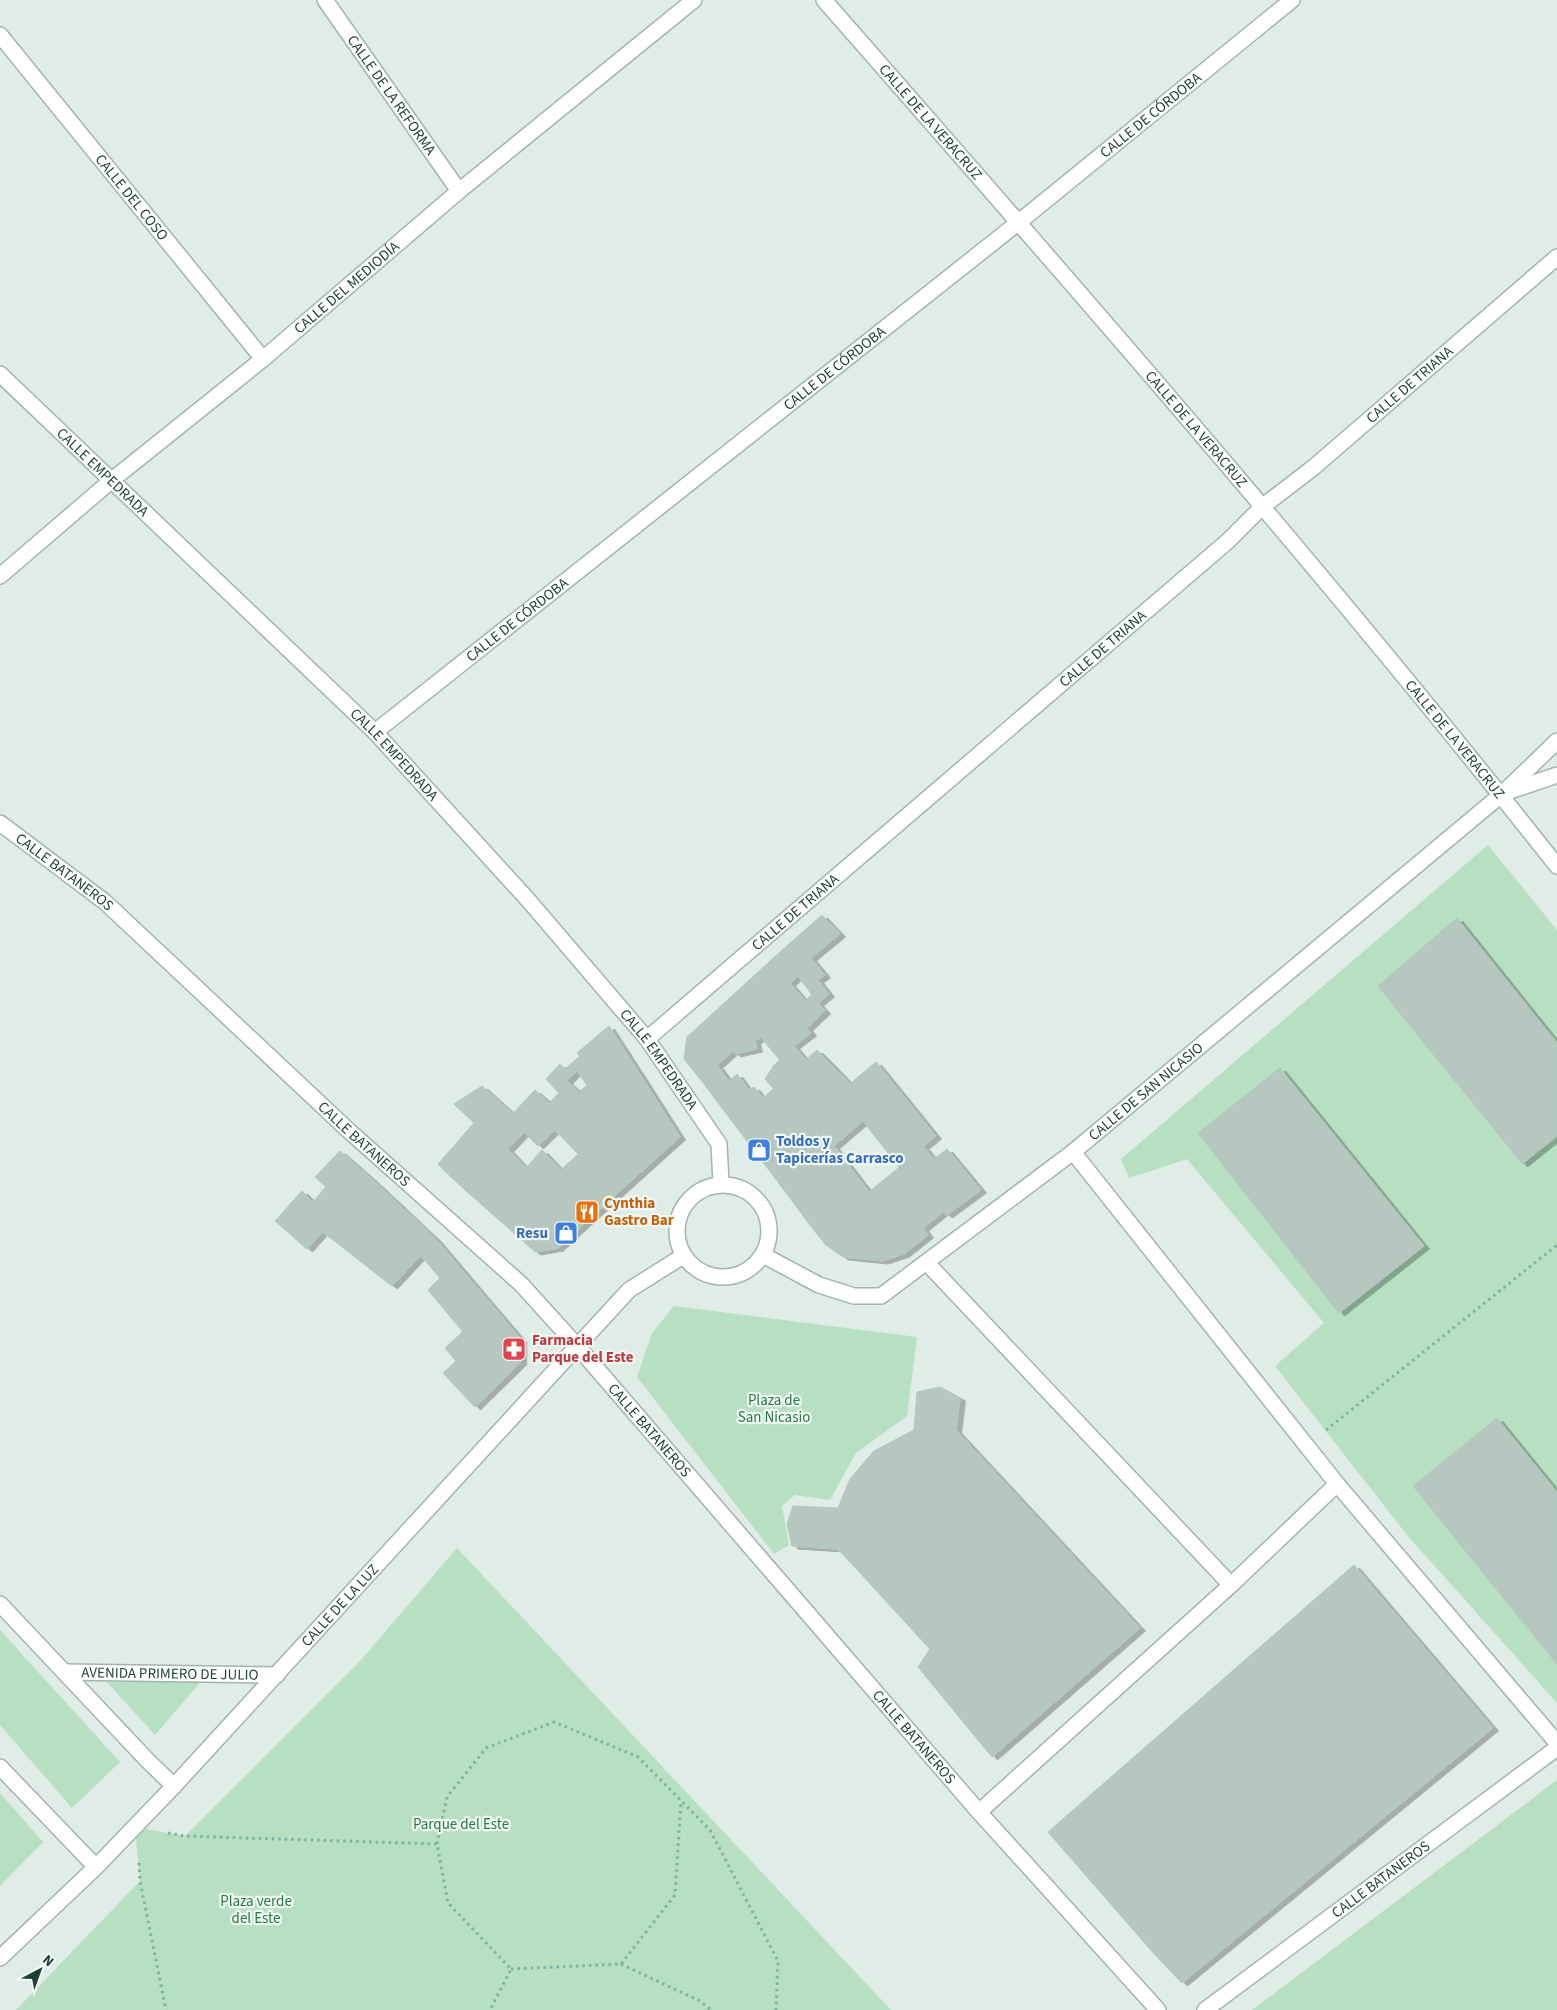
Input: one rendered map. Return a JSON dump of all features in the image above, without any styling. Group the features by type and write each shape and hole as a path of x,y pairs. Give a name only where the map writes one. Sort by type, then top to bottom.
{"street":[{"name":"CALLE DE LA REFORMA","path":"325,0 459,191"},
{"name":"CALLE DEL MEDIODÍA","path":"0,576 112,480 263,359 459,191 694,0"},
{"name":"CALLE DE LA VERACRUZ","path":"824,0 1019,222 1262,507 1501,795 1557,866"},
{"name":"CALLE DE CÓRDOBA","path":"375,732 1019,222 1292,0"},
{"name":"CALLE DEL COSO","path":"0,35 263,359"},
{"name":"CALLE DE TRIANA","path":"647,1040 1220,547 1262,507 1314,467 1557,258"},
{"name":"CALLE EMPEDRADA","path":"0,374 375,732 529,901 647,1040 719,1144 721,1183"},
{"name":"CALLE DE SAN NICASIO","path":"763,1255 819,1285 854,1296 881,1296 1073,1152 1501,795 1557,741"},
{"path":"1501,795 1557,775"},
{"name":"CALLE BATANEROS","path":"0,823 105,902 348,1130 521,1284 578,1347 979,1812 1158,2010"},
{"path":"1073,1152 1338,1484 1557,1743"},
{"path":"721,1183 745,1190 763,1207 770,1231 763,1255 746,1272 724,1278 700,1272 683,1256 675,1233 680,1209 698,1191 721,1183"},
{"name":"CALLE DE LA LUZ","path":"0,1958 136,1827 629,1290 683,1256"},
{"path":"927,1262 1231,1585"},
{"path":"979,1812 1231,1585 1338,1484"},
{"name":"AVENIDA PRIMERO DE JULIO","path":"0,1604 141,1754 174,1786"},
{"name":"AVENIDA PRIMERO DE JULIO","path":"64,1672 277,1675"},
{"name":"CALLE BATANEROS","path":"1205,2010 1557,1748"},
{"path":"0,1767 96,1867"}],"path":[{"path":"1326,1430 1557,1245"},
{"path":"711,2010 700,2001 621,1964 511,1969 448,1903 437,1844 447,1797 486,1748 554,1722 638,1757 710,1830 778,1961 776,2010"},
{"path":"621,1964 675,1895 681,1800"},
{"path":"166,2010 140,1881 136,1827 185,1836 437,1844"},
{"path":"490,2010 511,1969"}],"green space":[{"path":"1488,845 1557,930 1557,1043 1457,919 1378,986 1521,1164 1557,1136 1557,1492 1497,1418 1413,1486 1557,1664 1557,1703 1407,1535 1275,1366 1324,1323 1187,1159 1129,1178 1121,1159","holes":["1280,1068 1423,1245 1340,1313 1199,1133"]},
{"name":"Plaza de San Nicasio","path":"674,1306 917,1337 907,1416 856,1453 830,1500 795,1495 782,1506 789,1545 774,1554 637,1377 652,1333"},
{"name":"Parque del Este","path":"457,1548 891,2010 16,2010 140,1881 135,1827 185,1836 361,1660"},
{"path":"0,1630 120,1762 72,1808 0,1725"},
{"path":"203,1679 155,1735 107,1682"},
{"path":"1557,1780 1557,2010 1252,2010"},
{"path":"0,1793 43,1842 0,1886"}],"building":[{"path":"822,915 840,934 811,958 825,975 818,980 829,994 818,1003 780,952"},
{"path":"1457,918 1557,1043 1557,1136 1522,1164 1378,986"},
{"path":"780,952 798,976 790,983 805,1001 811,995 825,1011 807,1028 811,1033 794,1046 806,1060 817,1050 830,1063 801,1093 788,1076 772,1067 780,1060 757,1033 774,1020 745,984"},
{"path":"745,984 774,1020 757,1033 761,1037 755,1041 757,1049 735,1054 733,1051 701,1080 684,1059 687,1037"},
{"path":"609,1026 645,1082 623,1094 603,1111 589,1096 538,1146 524,1132 533,1123 518,1108 535,1090 549,1103 559,1093 546,1079 560,1064 565,1069 580,1056 577,1053","holes":["577,1071 587,1085 579,1092 567,1081"]},
{"path":"876,1062 936,1136 899,1167 863,1121 834,1146 867,1189 813,1229 766,1166 820,1128 859,1093 851,1083"},
{"path":"830,1063 859,1093 820,1128 766,1166 734,1124 788,1076 801,1093"},
{"path":"718,1066 729,1081 737,1074 749,1090 754,1087 764,1099 734,1124 701,1080"},
{"path":"773,1067 788,1076 774,1089 765,1079"},
{"path":"1280,1068 1424,1246 1339,1313 1198,1133"},
{"path":"645,1082 680,1137 661,1154 641,1126 603,1158 590,1143 578,1154 555,1130 589,1096 603,1111 623,1094"},
{"path":"482,1086 513,1114 518,1108 533,1123 510,1147 494,1133 450,1176 438,1164 474,1123 454,1104"},
{"path":"641,1126 661,1154 599,1210 561,1170 590,1143 603,1158"},
{"path":"494,1133 510,1147 465,1190 450,1176"},
{"path":"924,1147 934,1159 947,1149 981,1190 947,1215 943,1212 923,1228 928,1235 904,1254 883,1261 843,1257 826,1245 813,1229 867,1189 869,1192"},
{"path":"508,1149 526,1168 520,1175 554,1211 523,1241 465,1190"},
{"path":"542,1150 599,1210 558,1248 535,1252 523,1241 554,1211 520,1175"},
{"path":"340,1151 371,1178 307,1249 275,1221 302,1191 313,1202 326,1187 315,1177"},
{"path":"371,1178 436,1239 392,1286 323,1232"},
{"path":"436,1239 492,1305 463,1332 428,1290 440,1278 421,1256"},
{"path":"492,1305 521,1339 521,1362 475,1407 443,1373 456,1361 445,1348"},
{"path":"940,1387 960,1398 956,1430 1140,1628 992,1757 918,1667 930,1649 838,1549 792,1546 787,1524 793,1506 838,1508 850,1479 874,1451 914,1430 917,1392"},
{"path":"1497,1418 1557,1492 1557,1664 1413,1486"},
{"path":"1354,1565 1493,1728 1182,1983 1156,1956 1048,1832"}],"place":[{"name":"Toldos y Tapicerías Carrasco","path":"759,1150"},
{"name":"Cynthia Gastro Bar","path":"587,1212"},
{"name":"Resu","path":"566,1233"},
{"name":"Farmacia Parque del Este","path":"514,1349"}],"park label":[{"name":"Plaza verde del Este","path":"256,1910"}]}
